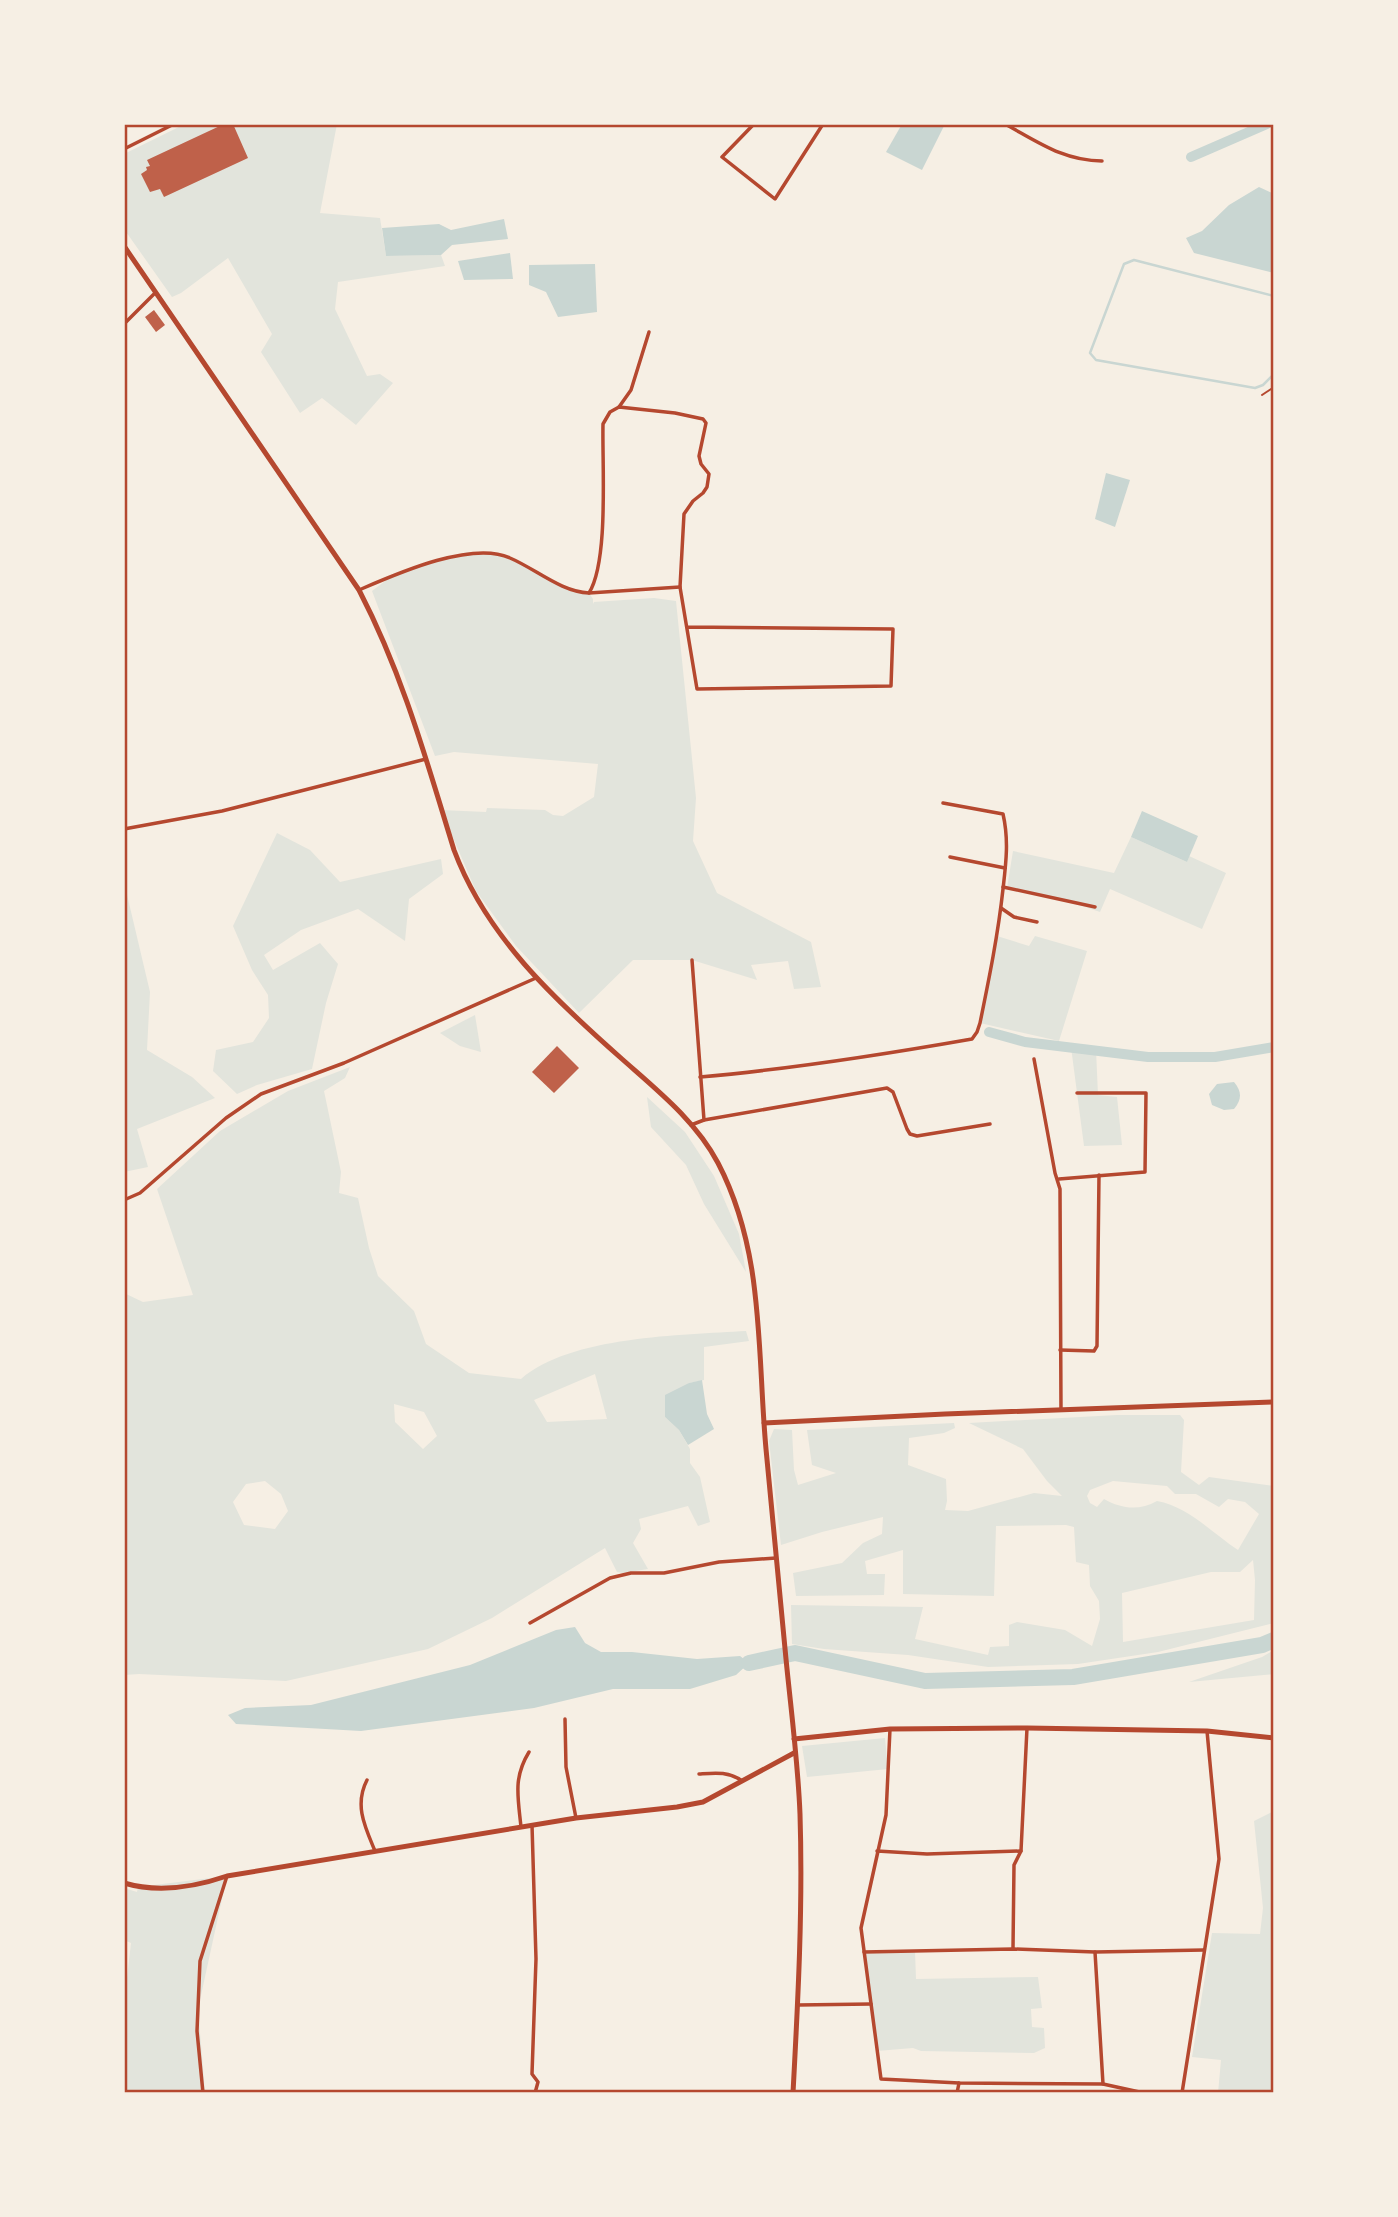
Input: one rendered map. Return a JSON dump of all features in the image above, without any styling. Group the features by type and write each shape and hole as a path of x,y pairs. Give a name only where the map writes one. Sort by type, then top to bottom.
{"street":[{"path":"124,149 174,124"},
{"path":"754,124 722,157 775,200 823,124"},
{"path":"1005,124 1064,156 1081,161 1102,161"},
{"path":"124,246 359,590 399,676 454,850 471,892 493,927 536,978 575,1018 664,1096 691,1125 718,1164 733,1198 748,1243 758,1305 764,1423 794,1739 800,1839 799,2005 793,2093"},
{"path":"124,324 156,291"},
{"path":"589,593 598,574 604,488 603,424 610,412 619,407 631,390 649,332"},
{"path":"619,407 675,413 703,419 705,423 699,456 701,464 709,474 703,494 693,501 684,514 680,587 697,690 891,686 893,629 687,627"},
{"path":"359,590 393,575 467,552 508,556 576,593 680,587"},
{"path":"124,828 222,811 426,759"},
{"path":"700,1077 862,1058 972,1039 980,1023 998,936 1008,849 1003,814 943,803"},
{"path":"950,857 1005,867"},
{"path":"1003,887 1095,907"},
{"path":"1001,908 1014,916 1037,922"},
{"path":"692,960 704,1121"},
{"path":"124,1200 140,1193 226,1118 261,1094 344,1063 536,978"},
{"path":"1034,1059 1060,1189 1060,1410"},
{"path":"691,1125 887,1088 893,1092 910,1134 916,1136 990,1124"},
{"path":"1059,1179 1145,1172 1146,1093 1077,1093"},
{"path":"1060,1350 1094,1351 1097,1346 1099,1175"},
{"path":"764,1423 1274,1402"},
{"path":"530,1623 610,1578 631,1573 664,1573 719,1562 776,1558"},
{"path":"565,1719 566,1767 576,1818"},
{"path":"794,1739 890,1729 1027,1728 1207,1731 1274,1738"},
{"path":"1013,1949 1014,1865 1021,1851 1027,1728"},
{"path":"890,1729 886,1815 861,1928 881,2079 958,2083 1102,2084 1144,2093"},
{"path":"1182,2093 1219,1859 1207,1731"},
{"path":"521,1827 517,1779 529,1752"},
{"path":"124,1883 138,1887 203,1884 227,1876 532,1825 703,1802 794,1753"},
{"path":"699,1774 726,1774 736,1776 742,1781"},
{"path":"367,1780 361,1801 361,1818 375,1851"},
{"path":"532,1825 536,1959 533,2074 538,2082 535,2093"},
{"path":"877,1851 927,1854 1021,1851"},
{"path":"203,2093 197,2031 200,1961 227,1876"},
{"path":"864,1952 1013,1949 1095,1952 1204,1950"},
{"path":"1095,1952 1102,2084"},
{"path":"799,2005 871,2004"},
{"path":"957,2093 958,2083"}],"lane":[{"path":"1262,396 1274,387"}],"shaded area":[{"path":"185,124 337,124 320,213 380,218 386,256 441,255 445,266 338,282 335,309 367,376 380,374 393,383 356,425 322,398 300,413 261,352 272,334 228,258 172,297 124,229 124,154"},
{"path":"902,124 944,126 922,170 886,152"},
{"path":"1259,187 1274,194 1274,273 1194,253 1186,238 1202,231 1229,205"},
{"path":"504,219 508,239 452,245 441,255 386,256 382,228 439,224 451,230"},
{"path":"510,253 513,279 464,280 458,261"},
{"path":"595,264 597,312 558,317 546,292 529,285 529,265"},
{"path":"1106,473 1130,480 1115,527 1095,519"},
{"path":"467,552 495,554 516,560 567,588 589,593 593,604 654,598 676,601 696,798 693,841 717,893 811,942 821,987 794,989 788,961 751,965 757,980 692,960 633,960 579,1013 516,946 476,891 441,810 545,810 553,815 563,816 594,797 598,764 454,752 435,756 372,591 393,575"},
{"path":"1142,811 1198,836 1187,862 1131,837"},
{"path":"277,833 310,850 340,882 441,859 443,874 409,899 405,941 358,909 301,930 264,955 273,970 320,943 338,964 326,1003 312,1069 257,1085 237,1094 213,1071 216,1050 253,1042 269,1018 268,995 252,970 233,926"},
{"path":"1131,837 1187,862 1189,856 1226,873 1202,929 1110,889 1100,912 1059,898 1007,888 1013,851 1114,873"},
{"path":"124,882 150,992 147,1050 192,1077 215,1098 137,1129 148,1167 124,1172"},
{"path":"997,936 1029,946 1035,936 1087,951 1059,1041 980,1023"},
{"path":"475,1015 481,1052 460,1046 440,1033"},
{"path":"1071,1047 1096,1050 1098,1095 1117,1097 1122,1145 1084,1146"},
{"path":"350,1067 345,1078 324,1091 341,1172 339,1193 358,1198 378,1276 414,1311 426,1344 469,1373 521,1379 542,1365 597,1346 628,1340 746,1331 749,1341 704,1347 704,1380 689,1383 665,1417 679,1430 690,1449 690,1463 700,1477 710,1522 698,1526 688,1506 639,1519 641,1529 633,1543 648,1569 617,1572 605,1548 492,1618 428,1649 286,1681 124,1675 124,1293 143,1302 193,1295 157,1189 220,1131 288,1091","holes":["595,1374 607,1419 547,1422 534,1400","394,1404 424,1412 437,1436 423,1449 395,1422","265,1481 281,1494 288,1511 275,1529 244,1525 233,1502 246,1484"]},
{"path":"1234,1082 1240,1095 1234,1109 1224,1110 1212,1105 1209,1094 1217,1084"},
{"path":"647,1097 685,1132 714,1176 739,1234 746,1272 704,1204 686,1165 651,1127"},
{"path":"702,1380 707,1414 714,1429 688,1445 679,1430 665,1417 665,1395 689,1383"},
{"path":"1117,1415 1180,1415 1184,1420 1181,1472 1199,1485 1209,1477 1274,1486 1274,1623 1158,1652 1078,1664 988,1667 908,1655 792,1644 791,1605 923,1607 915,1639 988,1655 990,1647 1009,1646 1009,1625 1017,1622 1065,1630 1092,1646 1100,1619 1099,1601 1090,1586 1089,1565 1076,1562 1074,1527 1066,1525 996,1526 994,1596 903,1594 903,1550 865,1561 867,1574 885,1574 884,1595 796,1596 793,1573 842,1563 863,1543 882,1534 883,1517 781,1545 769,1441 774,1429 792,1430 794,1470 798,1485 836,1473 812,1465 807,1430 954,1423 955,1428 944,1433 909,1438 908,1465 946,1479 945,1510 968,1511 1034,1493 1062,1496 1023,1449 969,1423","holes":["1113,1481 1167,1486 1175,1494 1196,1494 1219,1507 1228,1499 1245,1502 1259,1514 1238,1550 1190,1515 1169,1504 1157,1501 1130,1508 1104,1499 1097,1507 1090,1503 1087,1496 1090,1490","1253,1560 1254,1620 1123,1642 1122,1593 1211,1572 1240,1572"]},
{"path":"575,1627 585,1643 601,1652 632,1652 697,1659 740,1656 749,1663 736,1675 690,1689 613,1689 534,1708 361,1731 236,1724 228,1715 245,1708 311,1705 470,1665 556,1630"},
{"path":"1274,1650 1274,1674 1189,1682 1262,1657"},
{"path":"885,1738 888,1769 807,1777 802,1746"},
{"path":"1274,1811 1274,2093 1218,2093 1221,2060 1192,2057 1212,1933 1260,1934 1263,1908 1254,1821"},
{"path":"227,1876 198,2009 205,2093 124,2093 124,2004 131,1943 124,1940 124,1888 137,1892 138,1887"},
{"path":"915,1951 916,1979 1038,1977 1042,2008 1031,2009 1032,2027 1044,2028 1045,2048 1034,2053 921,2051 913,2048 877,2051 864,1952"}],"building":[{"path":"224,124 233,124 248,158 164,197 160,189 150,192 141,174 150,166 147,160"},
{"path":"154,310 165,325 156,332 145,317"},
{"path":"557,1046 579,1068 554,1093 532,1072"}],"waterway":[{"path":"1191,157 1267,124"},
{"path":"1274,296 1134,260 1124,264 1090,353 1096,360 1255,388 1263,385 1274,374"},
{"path":"989,1032 1025,1042 1148,1057 1215,1057 1274,1047"},
{"path":"749,1663 795,1653 925,1681 1073,1677 1262,1645 1274,1640"}]}
